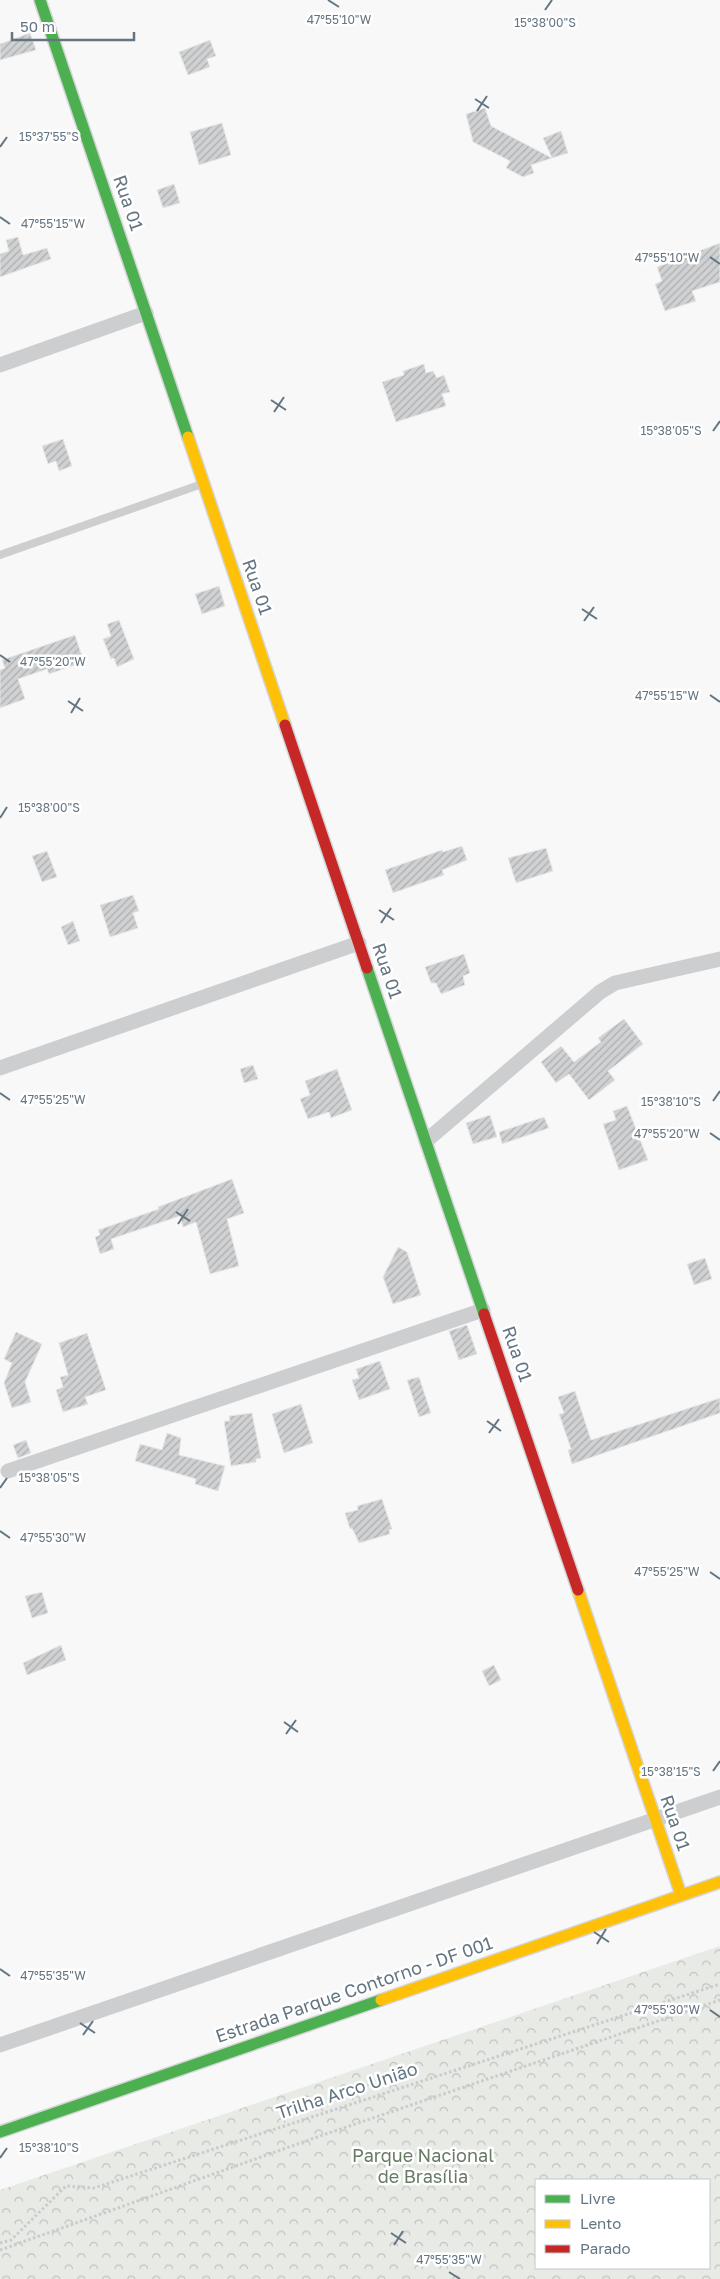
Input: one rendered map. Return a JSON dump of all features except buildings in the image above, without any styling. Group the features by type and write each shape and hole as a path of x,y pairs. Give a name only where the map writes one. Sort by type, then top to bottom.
{"street":[{"name":"Rua 01","path":"40,0 681,1896"},
{"path":"0,365 146,313"},
{"path":"0,1068 359,943"},
{"path":"426,1141 600,992 615,983 720,959"},
{"path":"8,1471 483,1310"},
{"path":"0,2045 720,1797"},
{"name":"Estrada Parque Contorno - DF 001","path":"0,2132 720,1882"}],"lane":[{"path":"0,555 204,483"}],"path":[{"name":"Trilha Arco União","path":"0,2243 11,2240 66,2186 94,2188 720,1984"},
{"path":"0,2250 320,2136 720,2000"}],"green space":[{"name":"Parque Nacional de Brasília","path":"720,1946 720,2279 0,2279 0,2190"}],"traffic: fast":[{"path":"40,0 188,437"},
{"path":"367,968 484,1314"},
{"path":"0,2132 381,2000"}],"traffic: slow":[{"path":"188,437 285,725"},
{"path":"578,1590 681,1895"},
{"path":"381,2000 720,1882"}],"traffic: jam":[{"path":"285,725 367,968"},
{"path":"484,1314 578,1590"}]}
